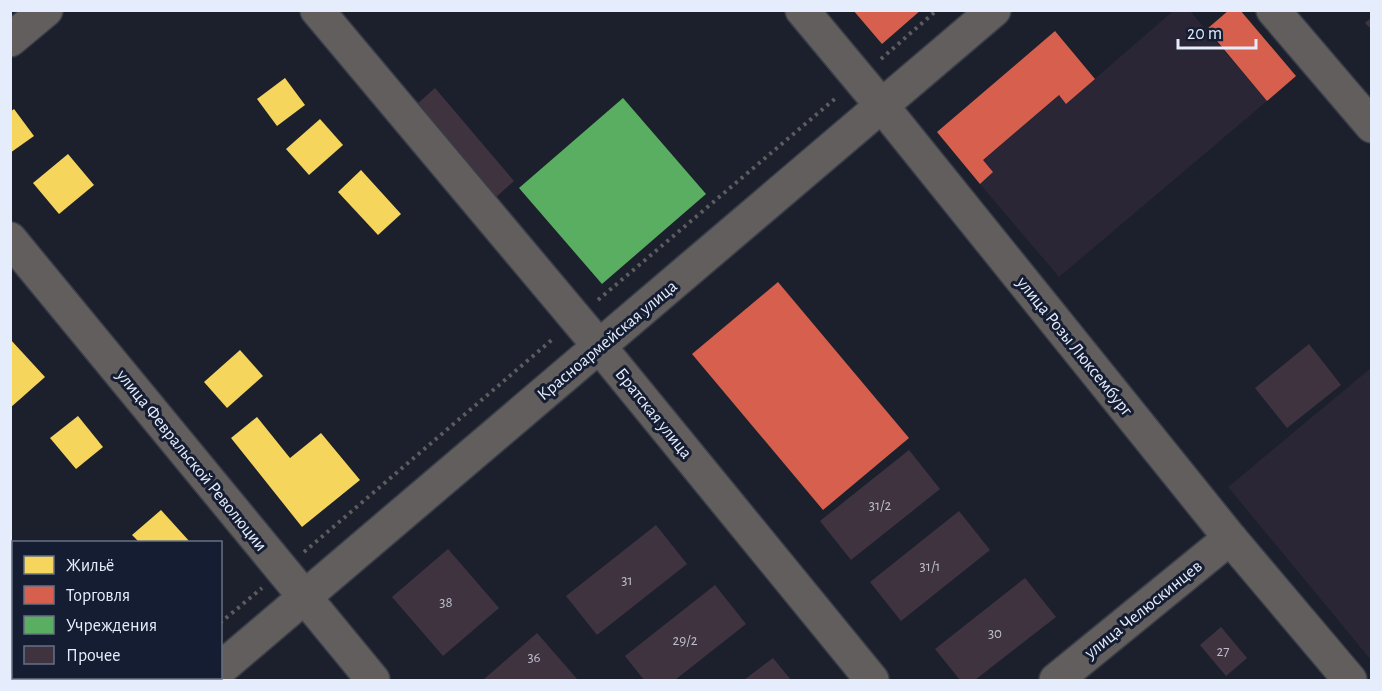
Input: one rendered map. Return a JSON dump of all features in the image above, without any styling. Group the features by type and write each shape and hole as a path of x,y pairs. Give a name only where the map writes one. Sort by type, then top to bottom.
{"street":[{"path":"10,40 46,10"},
{"name":"Братская улица","path":"317,10 599,346 872,681"},
{"name":"улица Розы Люксембург","path":"802,10 1230,538 1350,681"},
{"name":"Красноармейская улица","path":"222,667 994,10"},
{"path":"1273,10 1371,126"},
{"name":"улица Февральской Революции","path":"10,239 373,681"},
{"name":"улица Челюскинцев","path":"1056,681 1230,538"}],"shaded area":[{"path":"1173,11 1190,11 1267,101 1059,277 980,184 993,172 983,160 1059,95 1066,104"},
{"path":"1371,368 1371,660 1228,487"}],"building: Жильё":[{"path":"285,78 305,105 277,126 257,99"},
{"path":"14,109 34,136 10,153 10,112"},
{"path":"320,119 343,145 309,175 286,149"},
{"path":"68,154 94,185 59,214 33,183"},
{"path":"361,170 401,214 378,235 338,192"},
{"path":"10,339 45,377 10,408"},
{"path":"240,350 263,376 227,408 204,382"},
{"path":"78,416 103,447 76,469 50,438"},
{"path":"257,417 290,458 321,433 360,480 302,527 231,438"},
{"path":"161,510 189,541 138,541 132,535"}],"building: Торговля":[{"path":"853,10 921,10 882,44"},
{"path":"1229,10 1240,10 1296,76 1267,101 1207,29"},
{"path":"1055,31 1095,79 1066,104 1059,95 983,160 993,172 980,184 937,132"},
{"path":"778,282 909,438 823,510 692,354"}],"building: Учреждения":[{"path":"623,98 706,194 602,284 519,188"}],"building: Прочее":[{"path":"1372,17 1372,30 1365,23"},
{"path":"435,88 514,181 495,198 416,105"},
{"path":"1309,344 1341,385 1287,428 1255,388"},
{"path":"909,450 940,489 851,560 820,521"},
{"path":"959,511 990,550 901,621 870,582"},
{"path":"656,525 687,564 597,635 566,596"},
{"path":"448,549 499,608 443,656 392,597"},
{"path":"1025,578 1056,617 975,680 960,680 935,649"},
{"path":"715,585 746,624 675,680 644,680 625,656"},
{"path":"1221,627 1247,658 1226,676 1200,645"},
{"path":"537,633 578,680 483,680"},
{"path":"773,658 791,680 744,680"}]}
